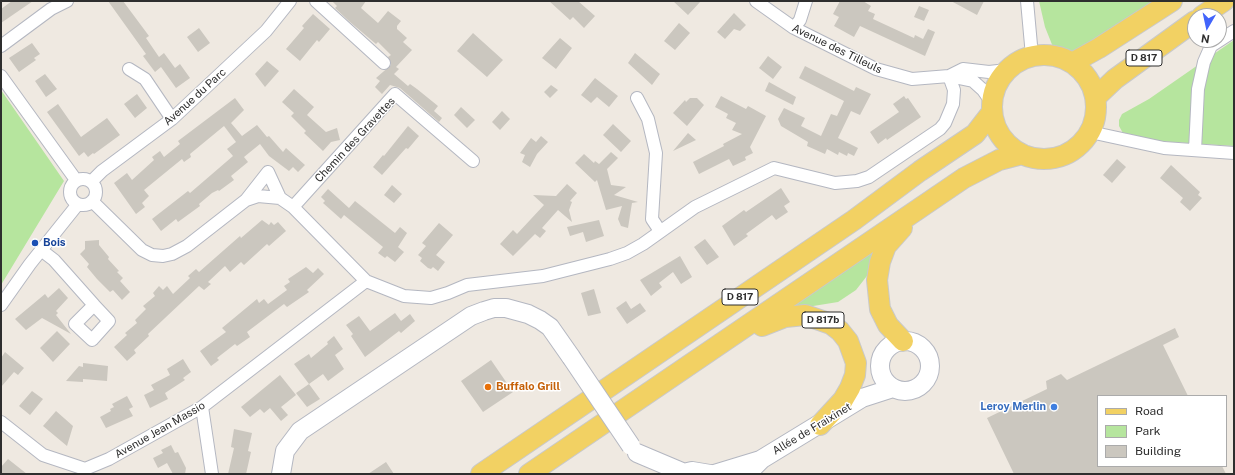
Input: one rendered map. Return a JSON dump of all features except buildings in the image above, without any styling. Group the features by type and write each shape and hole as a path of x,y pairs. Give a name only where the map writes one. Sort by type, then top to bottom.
{"main road":[{"name":"D 817","path":"1072,63 1099,48 1172,1"},
{"path":"1214,8 1224,1"},
{"name":"D 817","path":"1095,98 1115,79 1187,27"},
{"name":"D 817","path":"481,474 854,220 920,171 975,134 992,108 996,85 1007,70 1014,64 1032,56 1052,56 1072,63 1086,77 1095,98 1095,115 1090,132 1074,150 1058,157 1041,159 1022,154 1013,149 1000,135 992,108"},
{"name":"D 817","path":"530,474 964,178 999,160 1022,154"},
{"path":"903,341 888,324 880,309 877,280 880,262 886,246 897,232 964,178"},
{"name":"D 817b","path":"702,358 756,328 785,317 805,315 831,324 840,331 854,352 855,369 850,388 843,400 820,425"}],"street":[{"path":"1,46 51,9 67,1"},
{"name":"Avenue du Parc","path":"90,182 102,171 172,119 266,31 290,1"},
{"path":"316,1 384,63"},
{"name":"Avenue des Tilleuls","path":"756,1 794,28 876,69 912,79 949,76 973,81 983,90 992,108"},
{"path":"794,28 800,20 806,1"},
{"path":"1027,1 1032,56"},
{"path":"1195,150 1198,88 1204,62 1211,46 1234,31"},
{"path":"129,69 145,79 172,119"},
{"name":"Avenue des Tilleuls","path":"949,76 963,69 989,72 1007,70"},
{"path":"1,76 76,180"},
{"path":"246,200 258,196 280,198 293,207 366,281 404,296 431,298 467,285 543,276 610,259 643,244 695,207 774,168 835,183 857,181 869,177 940,129 945,123 953,104 954,90 949,76"},
{"name":"Chemin des Gravettes","path":"293,207 396,94 473,161"},
{"path":"637,98 648,118 656,153 652,219 660,231"},
{"path":"1090,132 1164,148 1234,153"},
{"path":"92,201 142,250 163,256 172,254 187,246 246,200 268,172 280,198"},
{"path":"81,179 90,182 95,190 92,201 87,204 78,204 71,197 70,188 76,180 81,179"},
{"path":"1,306 41,250 78,204"},
{"path":"41,250 54,260 94,305"},
{"name":"Avenue Jean Massio","path":"1,422 43,455 87,472 202,407 366,281"},
{"path":"281,474 285,451 300,431 471,316 494,308 506,308 528,314 540,320 550,328 652,474"},
{"path":"903,341 915,343 924,350 929,358 930,370 928,377 919,387 906,391 893,388 888,384 882,374 880,366 884,352 896,343 903,341"},
{"path":"862,398 882,374"},
{"path":"862,398 893,388"},
{"name":"Allée de Fraixinet","path":"714,474 762,459 862,398"},
{"path":"202,407 212,474"},
{"path":"634,449 681,473 692,470 710,474"},
{"name":"Allée de Fraixinet","path":"747,474 762,459"}],"green space":[{"path":"1039,1 1159,1 1072,53 1053,47 1045,27"},
{"path":"1234,40 1234,146 1140,140 1124,135 1119,126 1119,120 1122,114 1149,99 1222,48 1227,48 1227,45"},
{"path":"1,90 64,181 1,285"},
{"path":"874,247 870,272 856,290 838,302 776,312"}],"place":[{"name":"Bois","path":"35,243"},
{"name":"Buffalo Grill","path":"488,387"},
{"name":"Leroy Merlin","path":"1054,407"}]}
